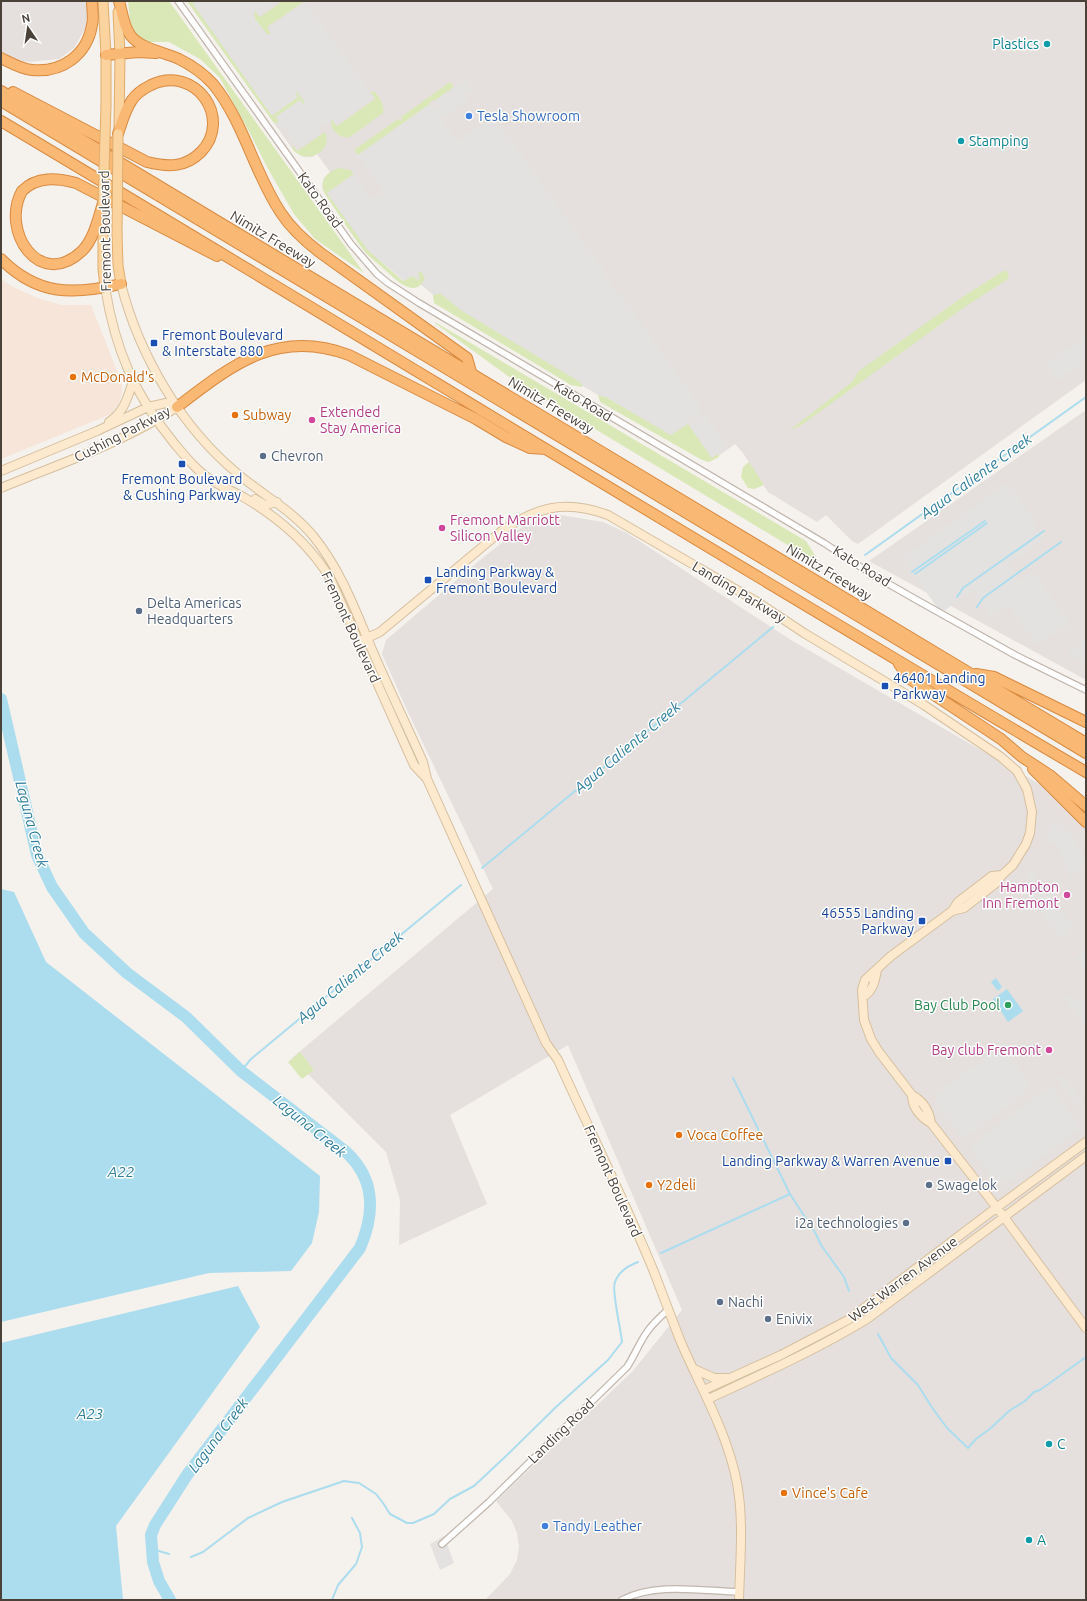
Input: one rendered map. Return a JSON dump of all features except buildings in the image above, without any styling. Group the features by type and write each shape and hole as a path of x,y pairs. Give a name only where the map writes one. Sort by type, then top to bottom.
{"highway":[{"path":"1,58 16,66 32,70 48,70 64,66 77,55 88,40 92,25 92,1"},
{"path":"118,1 129,33 135,41 162,54 178,59 195,68 212,83 222,95 280,213 303,239 467,358 471,372"},
{"path":"106,55 138,52 162,54"},
{"path":"1,87 37,104 147,162 165,166 180,165 195,158 205,148 212,135 213,121 210,106 203,95 191,85 177,80 161,80 146,87 122,110 118,134"},
{"name":"Nimitz Freeway","path":"1,91 471,372 1086,743"},
{"path":"1,101 1086,753"},
{"path":"1,121 897,661 1086,772"},
{"path":"103,203 99,231 73,258 63,262 52,264 40,263 30,259 22,253 15,244 8,225 9,213 13,203 24,189 34,183 45,180 61,179 76,183 287,292"},
{"path":"1,259 14,272 32,282 52,289 69,291 91,290 121,284"},
{"path":"177,407 199,390 247,359 280,347 298,345 315,346 333,349 349,355 530,448 547,449"},
{"path":"897,661 910,679 1001,739 1022,757 1086,822"},
{"path":"970,673 994,677 1086,722"},
{"path":"1022,757 1051,776 1086,806"}],"main road":[{"name":"Fremont Boulevard","path":"103,1 106,55 103,203"},
{"path":"118,1 122,110"},
{"name":"Fremont Boulevard","path":"118,134 118,265 129,316 151,364 177,407 207,444 222,460 277,502 306,528 321,547 338,573 423,762 426,779 546,1043 562,1067 654,1272 681,1341 708,1399 729,1452 737,1484 741,1529 739,1596"},
{"name":"Fremont Boulevard","path":"99,231 105,287 111,323 133,381 148,407 184,454 199,470 209,479 244,498 289,528 323,567 330,578 414,765 426,779"},
{"path":"97,431 119,413 127,400 133,381"},
{"name":"Cushing Parkway","path":"1,471 97,431 148,407 166,403 177,407"},
{"name":"Cushing Parkway","path":"1,488 86,454 157,419 177,407"},
{"path":"244,498 255,499 265,504 277,502"},
{"name":"Landing Parkway","path":"358,642 380,632 499,533 516,521 542,509 568,507 595,510 608,515 756,601 804,633 924,705 1010,764 1022,779 1027,789 1032,812 1030,833 1021,853 996,883 964,908 952,911 891,956 877,970 869,993 863,997 863,1016 871,1039 879,1052 912,1095 919,1098 929,1113 931,1122 1004,1217 1086,1328"},
{"path":"280,521 285,521 300,529 306,528"},
{"name":"West Warren Avenue","path":"704,1390 781,1355 848,1320 1086,1142"},
{"name":"West Warren Avenue","path":"708,1399 786,1364 848,1331 867,1319 1086,1156"},
{"path":"694,1369 714,1378 732,1377"}],"street":[{"name":"Kato Road","path":"178,1 355,249 388,283 583,402 824,543 885,582 990,642 1086,690"},
{"name":"Landing Road","path":"442,1544 489,1502 627,1368 636,1355 646,1333 653,1323 669,1309"},
{"path":"622,1600 641,1592 662,1589 739,1596"}],"shaded area":[{"path":"1,1 86,1 88,11 85,29 74,48 59,59 28,62 14,59 1,53"},
{"path":"187,1 1086,1 1086,380 858,544 852,541 826,515 817,522 768,492 743,453 735,444 713,460 585,387 443,303 413,278 366,253 323,190 322,186 324,178 330,172 317,154 312,157 303,157 294,151"},
{"path":"197,1 280,1 259,16 256,11 254,12 255,19 268,35 271,34 268,29 306,2 374,97 336,125 332,120 322,127 320,125 321,129 318,131 320,133 301,147 297,142 293,145 289,139 291,138 284,128 281,129 277,123 279,121 276,117 300,100 303,104 305,102 296,91 295,93 298,97 272,116 193,4"},
{"path":"466,79 473,89 465,95 469,100 444,118 441,114 442,119 457,141 493,115 605,272 604,274 618,294 620,293 700,406 698,408 701,413 671,435 606,397 598,395 583,386 580,382 461,310 440,293 433,295 423,282 425,278 421,271 418,273 419,281 412,276 404,281 368,250 327,193 354,174 372,200 384,192 358,155 430,104 433,109 438,106 434,101"},
{"path":"1,279 11,286 35,297 61,305 91,305 122,384 122,393 119,403 111,414 1,459"},
{"path":"1086,336 1086,360 1057,381 1045,364"},
{"path":"1086,410 1086,680 869,561"},
{"path":"705,414 728,447 712,458 689,425"},
{"path":"1008,482 1036,521 1032,524 1039,533 1041,532 1046,538 1008,565 1019,581 1033,571 1074,629 1069,632 1065,626 1037,645 1008,605 991,617 972,591 941,613 902,558"},
{"path":"561,515 603,522 627,533 791,640 1086,811 1086,1600 485,1600 510,1574 517,1560 519,1547 517,1533 512,1521 496,1501 632,1372 682,1310 568,1045 450,1115 487,1204 399,1245 400,1200 386,1152 292,1058 493,889 407,710 382,654 386,640 480,560 527,523"},
{"path":"1082,639 1086,641 1086,663 1068,654 1071,649 1075,651"},
{"path":"1051,822 1059,823 1059,828 1063,825 1080,848 1076,852 1081,851 1085,868 1081,869 1071,878 1067,872 1062,857 1067,855 1067,853 1066,852 1063,855 1053,842 1047,841"},
{"path":"1032,871 1074,927 1062,941 1024,890 1028,888 1027,874"},
{"path":"1086,949 1086,974 1074,958"},
{"path":"1068,995 1082,1002 1086,999 1086,1028 1064,998"},
{"path":"1002,1045 1031,1085 1022,1095 975,1131 962,1137 935,1103 938,1100 935,1094"},
{"path":"1063,1075 1084,1103 1078,1107 1057,1079"},
{"path":"1051,1085 1081,1128 1006,1184 1002,1180 997,1183 970,1149 980,1138"},
{"path":"444,1536 454,1563 440,1570 430,1544"}],"green space":[{"path":"128,1 169,1 364,273 315,239 294,214 267,167 220,78 200,59 169,42 149,42 139,38 130,20"},
{"path":"187,1 197,1 193,4 298,97 295,92 297,91 305,103 303,104 300,100 276,117 279,122 274,123"},
{"path":"283,1 305,1 267,27 272,34 267,34 255,19 254,12 255,11 260,17"},
{"path":"450,82 454,87 434,101 433,100 429,103 430,104 358,155 354,150 398,119 401,121 401,117"},
{"path":"370,92 375,92 380,99 383,104 383,113 350,137 343,137 337,134 331,125 332,119 337,126 375,99"},
{"path":"325,132 327,139 325,145 317,154 304,156 298,154 292,148 293,145 297,151"},
{"path":"340,168 350,170 354,174 327,193 368,250 403,281 412,276 420,278 418,273 421,271 425,278 421,285 416,288 404,286 367,254 350,231 323,189 323,181 325,177 335,169"},
{"path":"1005,270 1009,274 1008,279 966,306 800,426 790,430 852,382 859,371 961,298"},
{"path":"440,293 461,310 580,382 583,386 571,385 434,303 433,295"},
{"path":"435,322 806,541 821,565 512,379"},
{"path":"598,395 606,397 671,435 688,424 712,458 718,454 719,457 709,462 702,460 600,402"},
{"path":"749,462 764,485 754,489 748,488 741,477 743,467"},
{"path":"300,1052 314,1070 302,1079 288,1062"}],"water":[{"name":"A22","path":"1,889 14,892 46,962 320,1176 319,1212 312,1243 291,1271 209,1273 1,1322"},
{"name":"Bay Club Pool","path":"996,978 1002,987 998,991 991,982"},
{"name":"Bay Club Pool","path":"1007,989 1023,1011 1008,1022 993,999"},
{"name":"A23","path":"238,1286 260,1327 116,1526 123,1600 1,1600 1,1343"}],"waterway":[{"name":"Agua Caliente Creek","path":"865,555 1086,397"},
{"path":"912,572 985,521"},
{"path":"915,574 987,523"},
{"path":"957,597 963,588 1044,531"},
{"path":"977,607 983,598 1061,542"},
{"name":"Agua Caliente Creek","path":"482,868 773,627"},
{"name":"Laguna Creek","path":"1,699 37,855 52,887 84,933 127,973 186,1017 241,1071 345,1151 363,1173 370,1197 368,1222 360,1248 187,1475 155,1525 151,1535 153,1562 159,1581 170,1600"},
{"name":"Agua Caliente Creek","path":"241,1071 251,1059 461,885"},
{"path":"733,1078 790,1194"},
{"path":"661,1253 790,1194 816,1234 821,1245 844,1277 849,1291"},
{"path":"191,1557 203,1552 248,1518 282,1502 344,1481 359,1483 376,1494 390,1514 407,1523 413,1523 434,1514 450,1499 474,1486 556,1407 608,1360 622,1342 614,1293 615,1282 624,1269 638,1262"},
{"path":"878,1334 891,1358 918,1385 947,1428 968,1448 976,1439 991,1428 1009,1411 1025,1401 1034,1392 1040,1390 1086,1357"},
{"path":"332,1600 338,1585 356,1564 362,1547 360,1533 352,1518"},
{"path":"152,1549 169,1554"}],"place":[{"name":"Plastics","path":"1047,44"},
{"name":"Tesla Showroom","path":"469,116"},
{"name":"Stamping","path":"961,141"},
{"name":"Fremont Boulevard & Interstate 880","path":"154,343"},
{"name":"McDonald's","path":"73,377"},
{"name":"Subway","path":"235,415"},
{"name":"Extended Stay America","path":"312,420"},
{"name":"Chevron","path":"263,456"},
{"name":"Fremont Boulevard & Cushing Parkway","path":"182,464"},
{"name":"Fremont Marriott Silicon Valley","path":"442,528"},
{"name":"Landing Parkway & Fremont Boulevard","path":"428,580"},
{"name":"Delta Americas Headquarters","path":"139,611"},
{"name":"46401 Landing Parkway","path":"885,686"},
{"name":"Hampton Inn Fremont","path":"1067,895"},
{"name":"46555 Landing Parkway","path":"922,921"},
{"name":"Bay Club Pool","path":"1008,1005"},
{"name":"Bay club Fremont","path":"1049,1050"},
{"name":"Voca Coffee","path":"679,1135"},
{"name":"Landing Parkway & Warren Avenue","path":"948,1161"},
{"name":"Y2deli","path":"649,1185"},
{"name":"Swagelok","path":"929,1185"},
{"name":"i2a technologies","path":"906,1223"},
{"name":"Nachi","path":"720,1302"},
{"name":"Enivix","path":"768,1319"},
{"name":"C","path":"1049,1444"},
{"name":"Vince's Cafe","path":"784,1493"},
{"name":"Tandy Leather","path":"545,1526"},
{"name":"A","path":"1029,1540"}]}
